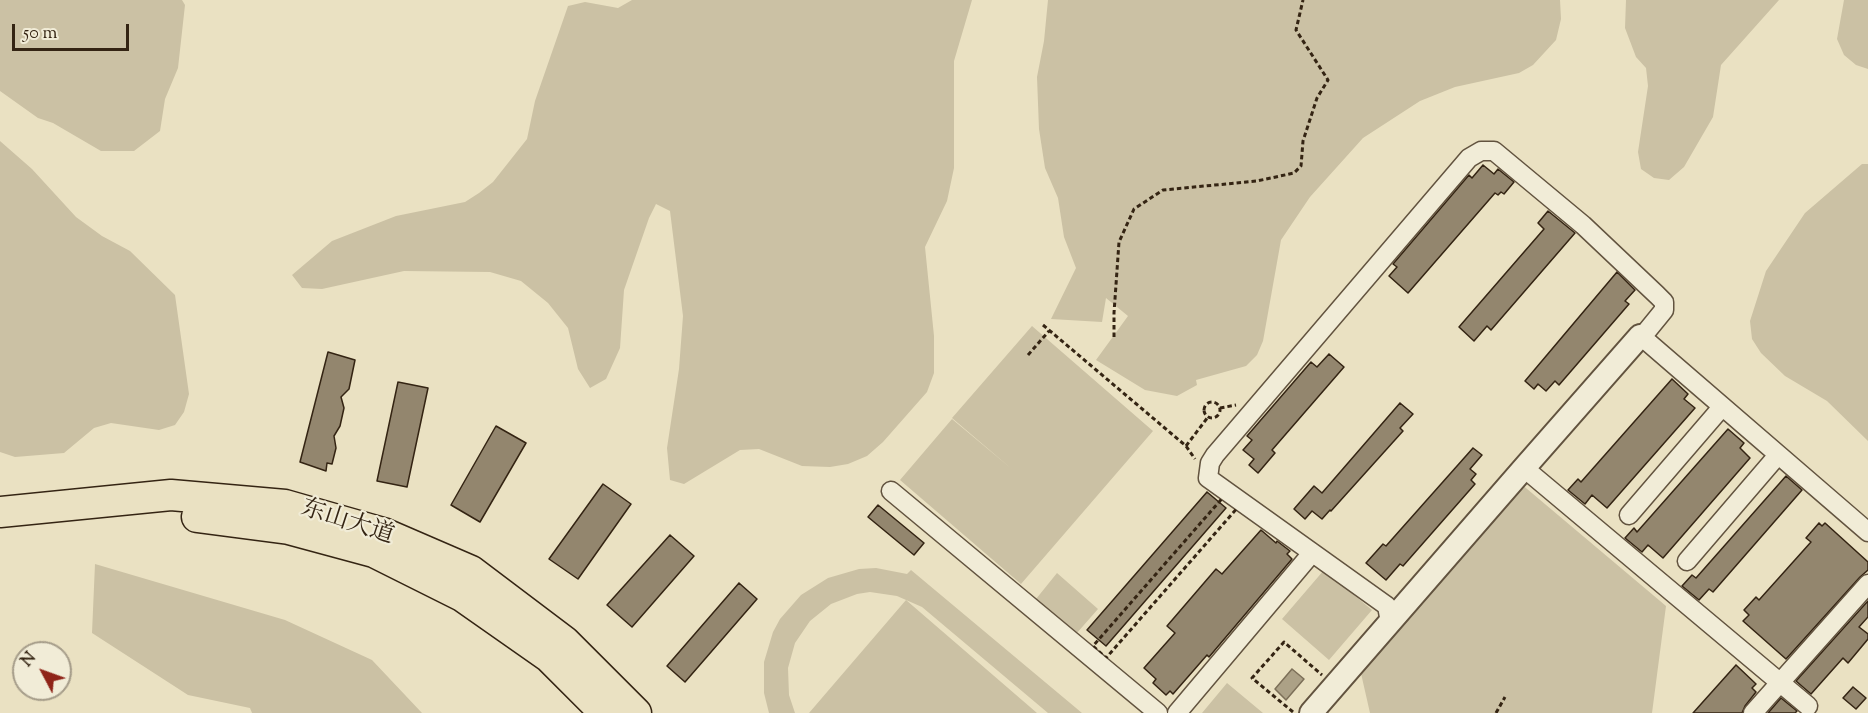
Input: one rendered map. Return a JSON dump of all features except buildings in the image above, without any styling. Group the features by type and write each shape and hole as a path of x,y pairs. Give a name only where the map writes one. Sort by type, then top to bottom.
{"main road":[{"name":"东山大道","path":"0,512 171,495 285,505 383,533 471,571 565,642 636,713"},
{"name":"东山大道","path":"0,531 178,514 289,528 374,552 462,596 491,616 549,657 605,713"}],"street":[{"path":"1302,712 1390,622 1664,310 1664,302 1583,225 1494,151 1481,151 1469,158 1210,463 1208,478 1387,606 1390,622"},
{"path":"1642,337 1868,532"},
{"path":"1629,515 1722,407"},
{"path":"1687,561 1778,455"},
{"path":"1524,468 1808,706"},
{"path":"891,491 1158,713"},
{"path":"1177,713 1312,553"},
{"path":"1753,713 1868,584"}],"path":[{"path":"1114,337 1119,242 1134,209 1163,190 1257,181 1294,173 1301,166 1303,141 1317,98 1328,80 1296,30 1303,0"},
{"path":"1043,325 1186,446 1208,478"},
{"path":"1028,355 1049,331"},
{"path":"1208,417 1204,410 1208,403 1216,403 1220,408"},
{"path":"1220,408 1238,404"},
{"path":"1208,417 1218,416 1220,408"},
{"path":"1186,446 1208,417"},
{"path":"1226,494 1239,506 1106,658 1093,646 1226,494"},
{"path":"1302,712 1252,678 1284,642 1324,677"},
{"path":"1496,713 1505,697"}],"shaded area":[{"path":"0,0 182,0 185,5 178,68 165,99 160,131 134,151 101,151 53,123 38,118 0,91"},
{"path":"632,0 972,0 954,61 954,168 947,201 925,247 934,336 934,373 927,392 883,442 867,456 848,464 830,467 802,466 759,449 740,450 684,484 670,480 667,448 679,369 683,316 670,211 656,204 624,290 620,348 606,379 590,388 578,369 568,328 548,303 521,281 490,272 404,271 322,289 302,288 292,275 332,241 396,216 465,202 493,182 527,139 535,101 568,6 585,2 618,8"},
{"path":"1048,0 1560,0 1561,19 1556,40 1533,65 1519,73 1455,87 1420,101 1363,138 1310,197 1281,240 1263,341 1257,355 1246,366 1196,380 1197,385 1177,396 1145,390 1096,360 1128,316 1106,298 1102,322 1051,319 1076,268 1064,237 1058,198 1045,168 1039,129 1037,77 1044,41"},
{"path":"1626,0 1779,0 1721,65 1713,117 1684,167 1669,180 1654,178 1641,169 1638,152 1648,86 1646,68 1636,57 1625,28"},
{"path":"1844,0 1868,0 1868,69 1856,65 1844,55 1837,39"},
{"path":"0,141 32,169 76,217 102,236 130,251 175,295 189,394 184,412 175,425 159,430 111,423 94,428 64,453 15,457 0,452"},
{"path":"1862,164 1868,164 1868,441 1827,401 1785,376 1761,353 1752,339 1750,321 1766,271 1805,213"},
{"path":"1032,326 1153,431 1021,584 900,480 952,419 1013,470 952,418"},
{"path":"1520,483 1666,606 1652,713 1370,713 1360,669"},
{"path":"95,564 285,620 372,660 422,713 252,713 250,708 188,695 92,633"},
{"path":"876,568 907,574 911,570 1082,713 1048,713 922,607 897,596 870,592 857,594 831,604 810,621 795,643 788,668 789,695 795,713 769,713 764,693 764,662 773,632 780,619 801,595 828,578 859,569"},
{"path":"1324,570 1372,610 1329,660 1282,619"},
{"path":"1057,573 1098,609 1076,634 1036,599"},
{"path":"906,600 1037,713 809,713"},
{"path":"1292,669 1304,679 1286,700 1275,689"},
{"path":"1227,683 1263,713 1202,713"}]}
